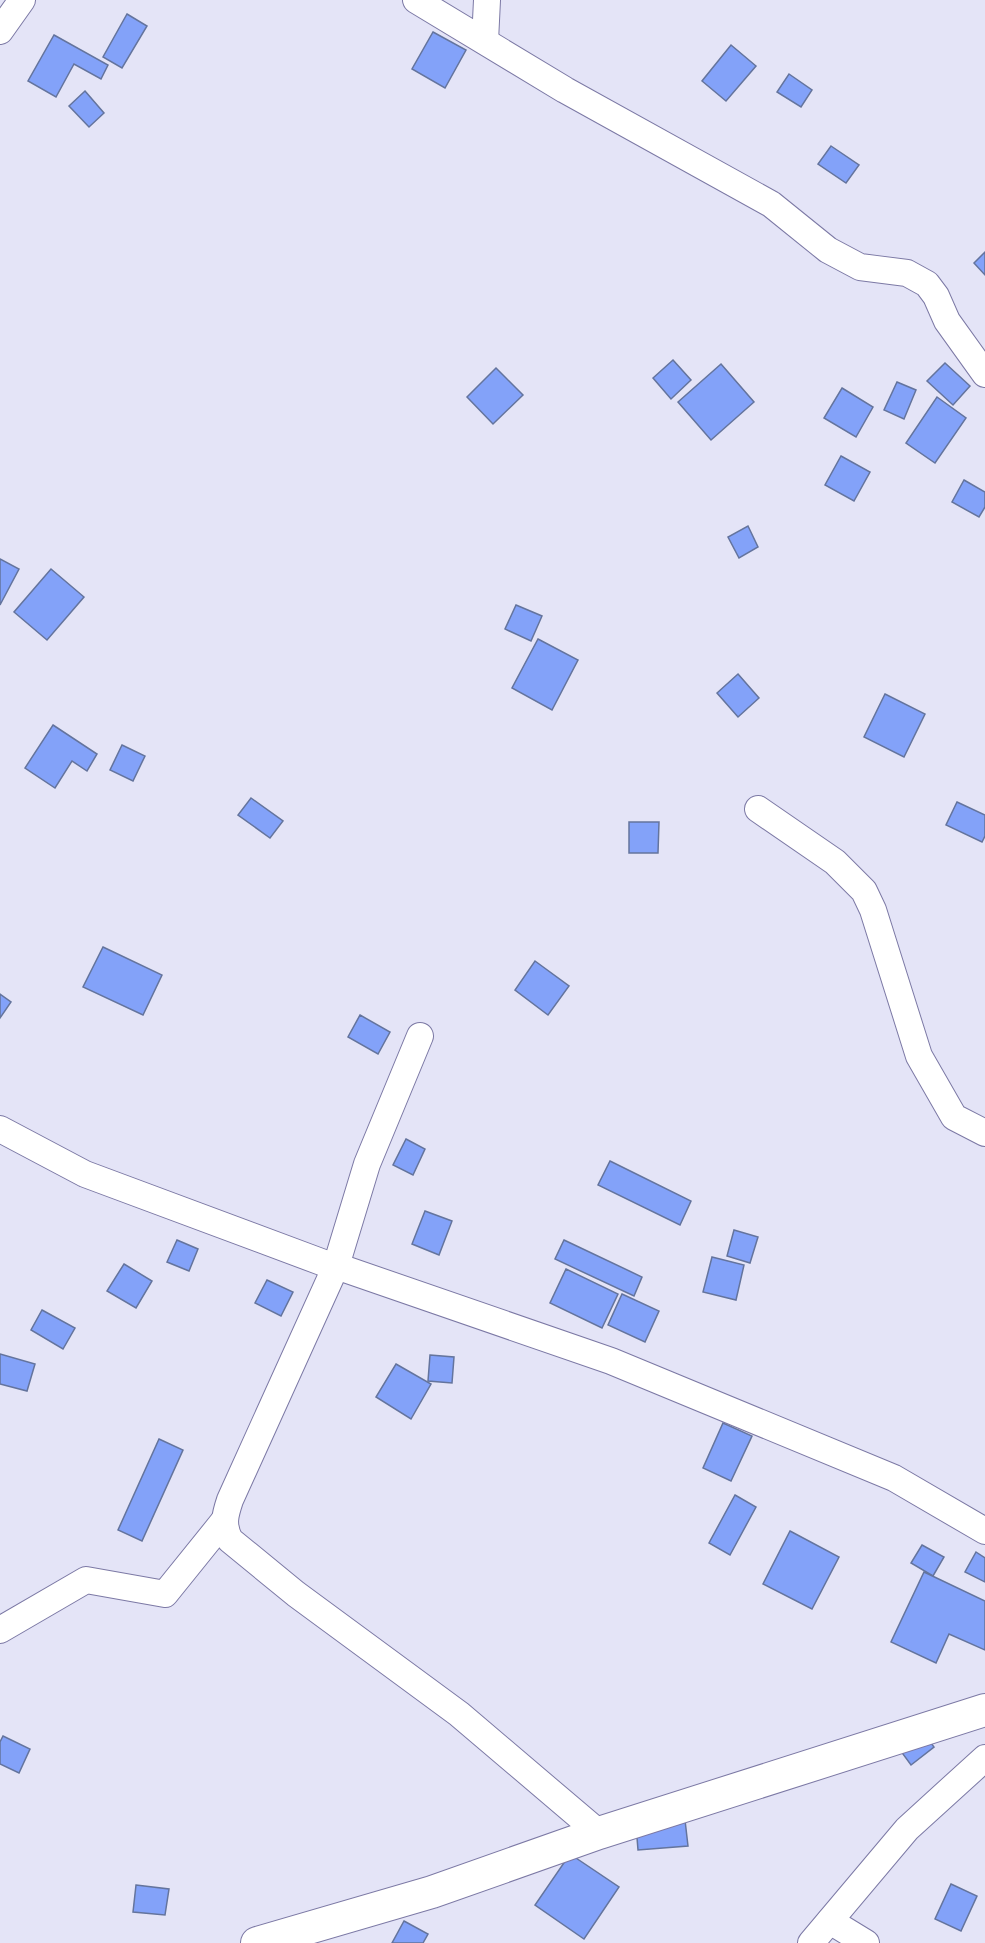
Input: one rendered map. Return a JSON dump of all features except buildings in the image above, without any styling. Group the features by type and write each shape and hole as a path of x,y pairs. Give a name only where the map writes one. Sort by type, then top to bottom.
{"street":[{"path":"0,31 22,0"},
{"path":"416,0 565,90 771,204 828,250 860,267 907,273 927,284 936,296 947,321 985,374"},
{"path":"485,41 487,0"},
{"path":"758,809 835,862 864,891 873,910 919,1056 954,1117 985,1133"},
{"path":"0,1630 86,1580 165,1594 223,1522 230,1500 336,1266 367,1164 420,1036"},
{"path":"0,1129 85,1174 324,1263 610,1361 894,1478 985,1531"},
{"path":"223,1522 230,1540 238,1547 296,1594 459,1714 599,1833"},
{"path":"257,1943 432,1892 599,1833 985,1710"},
{"path":"811,1943 907,1829 985,1758"},
{"path":"830,1921 866,1943"}]}
